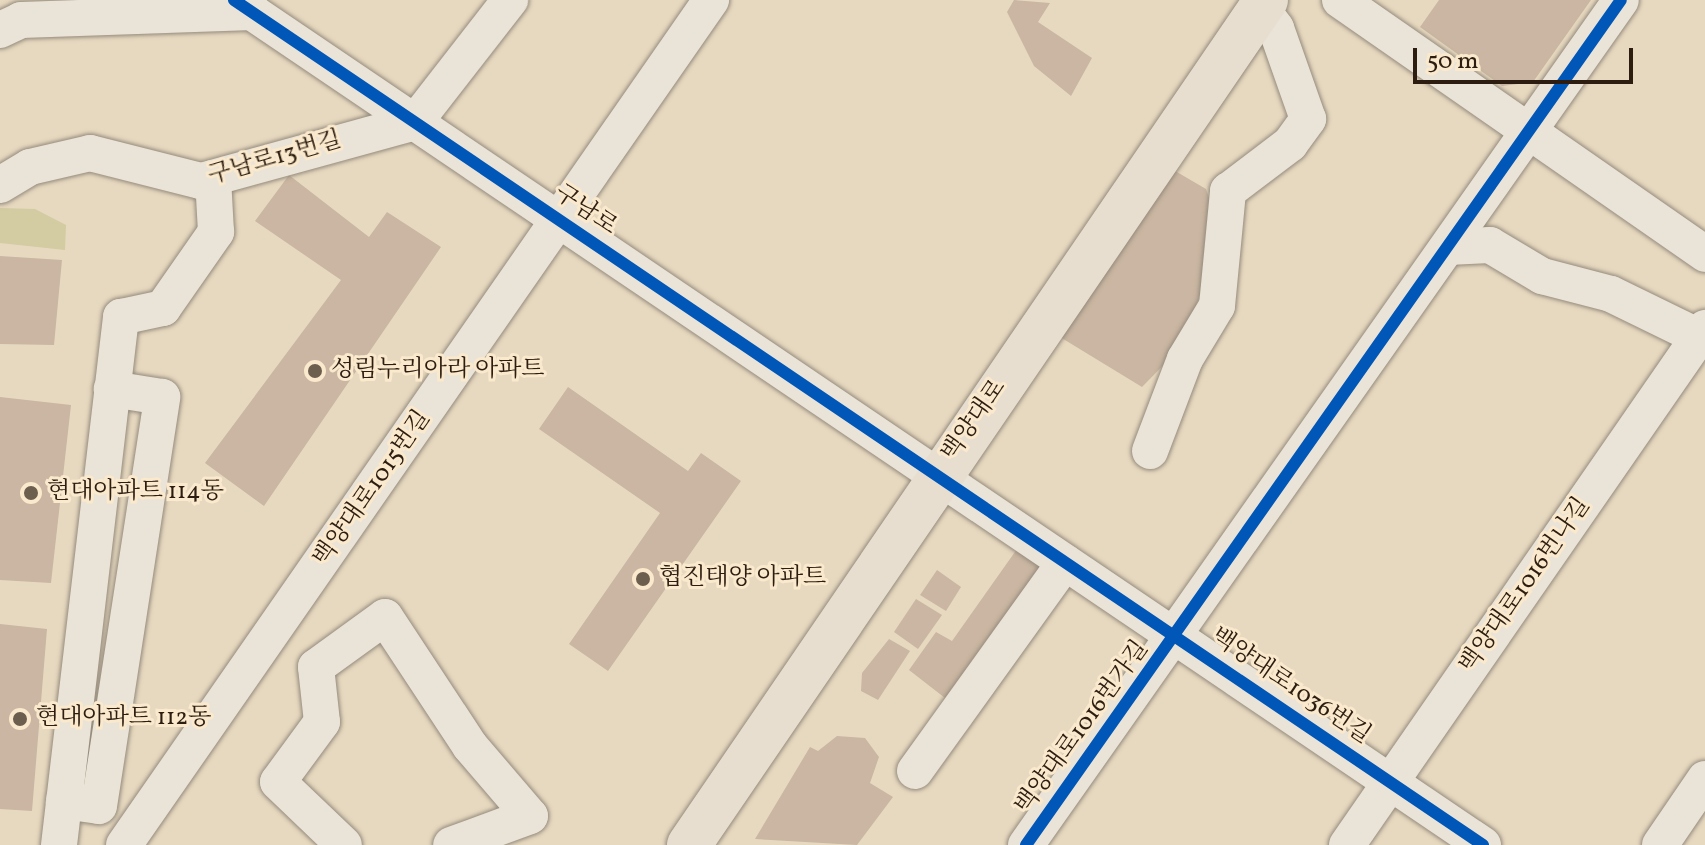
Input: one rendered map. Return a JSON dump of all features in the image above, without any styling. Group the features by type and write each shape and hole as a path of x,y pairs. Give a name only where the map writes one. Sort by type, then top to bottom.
{"main road":[{"name":"백양대로","path":"689,845 924,466 1264,4"}],"street":[{"path":"415,122 510,0"},
{"name":"구남로","path":"562,222 711,0"},
{"path":"1340,0 1705,254"},
{"name":"백양대로1016번가길","path":"1026,845 1621,0"},
{"path":"1150,451 1185,359 1217,306 1228,191 1290,144 1308,119 1276,28 1264,4"},
{"path":"0,30 21,20 244,6"},
{"name":"구남로","path":"244,6 924,466"},
{"name":"구남로13번길","path":"0,185 30,167 90,153 213,178 415,122"},
{"path":"59,845 121,317 163,308 216,232 213,178"},
{"name":"백양대로1015번길","path":"124,845 562,222"},
{"path":"1448,247 1490,245 1542,276 1611,294 1702,332"},
{"name":"백양대로1016번나길","path":"1347,845 1702,332"},
{"path":"64,801 99,806 162,397 112,389"},
{"name":"백양대로1036번길","path":"924,466 1483,845"},
{"path":"915,771 1065,562"},
{"path":"316,667 385,617 470,746 530,816 451,845"},
{"path":"267,638 316,667"},
{"path":"316,667 322,722 278,782 344,845"},
{"path":"1660,845 1705,779"}],"shaded area":[{"path":"0,208 35,209 66,225 65,250 0,243"}],"building":[{"path":"1014,0 1050,3 1038,22 1092,58 1071,96 1034,66 1007,12"},
{"path":"1439,0 1591,0 1533,82 1502,86 1420,27"},
{"path":"1170,168 1206,189 1220,229 1185,343 1142,387 1060,337"},
{"name":"성림누리아라 아파트","path":"289,175 369,237 387,212 441,247 264,506 205,463 341,280 255,221"},
{"path":"0,256 62,260 54,345 0,344"},
{"name":"협진태양 아파트","path":"568,387 688,471 701,453 741,481 608,671 569,644 660,513 539,429"},
{"name":"현대아파트 114동","path":"0,397 71,405 51,583 0,580"},
{"path":"1017,549 1042,564 945,698 909,670 936,632 952,641"},
{"path":"937,570 961,587 946,611 920,595"},
{"path":"916,599 942,615 918,649 894,632"},
{"name":"현대아파트 112동","path":"0,624 47,629 32,811 0,809"},
{"path":"889,639 910,651 878,700 861,691 862,673"},
{"path":"837,736 865,738 879,757 870,783 893,797 857,845 755,839 810,747 818,751"}],"cycle path":[{"path":"234,0 1483,845"},
{"path":"1026,845 1621,0"}],"place":[{"name":"성림누리아라 아파트","path":"315,371"},
{"name":"현대아파트 114동","path":"31,493"},
{"name":"협진태양 아파트","path":"643,579"},
{"name":"현대아파트 112동","path":"20,719"}]}
